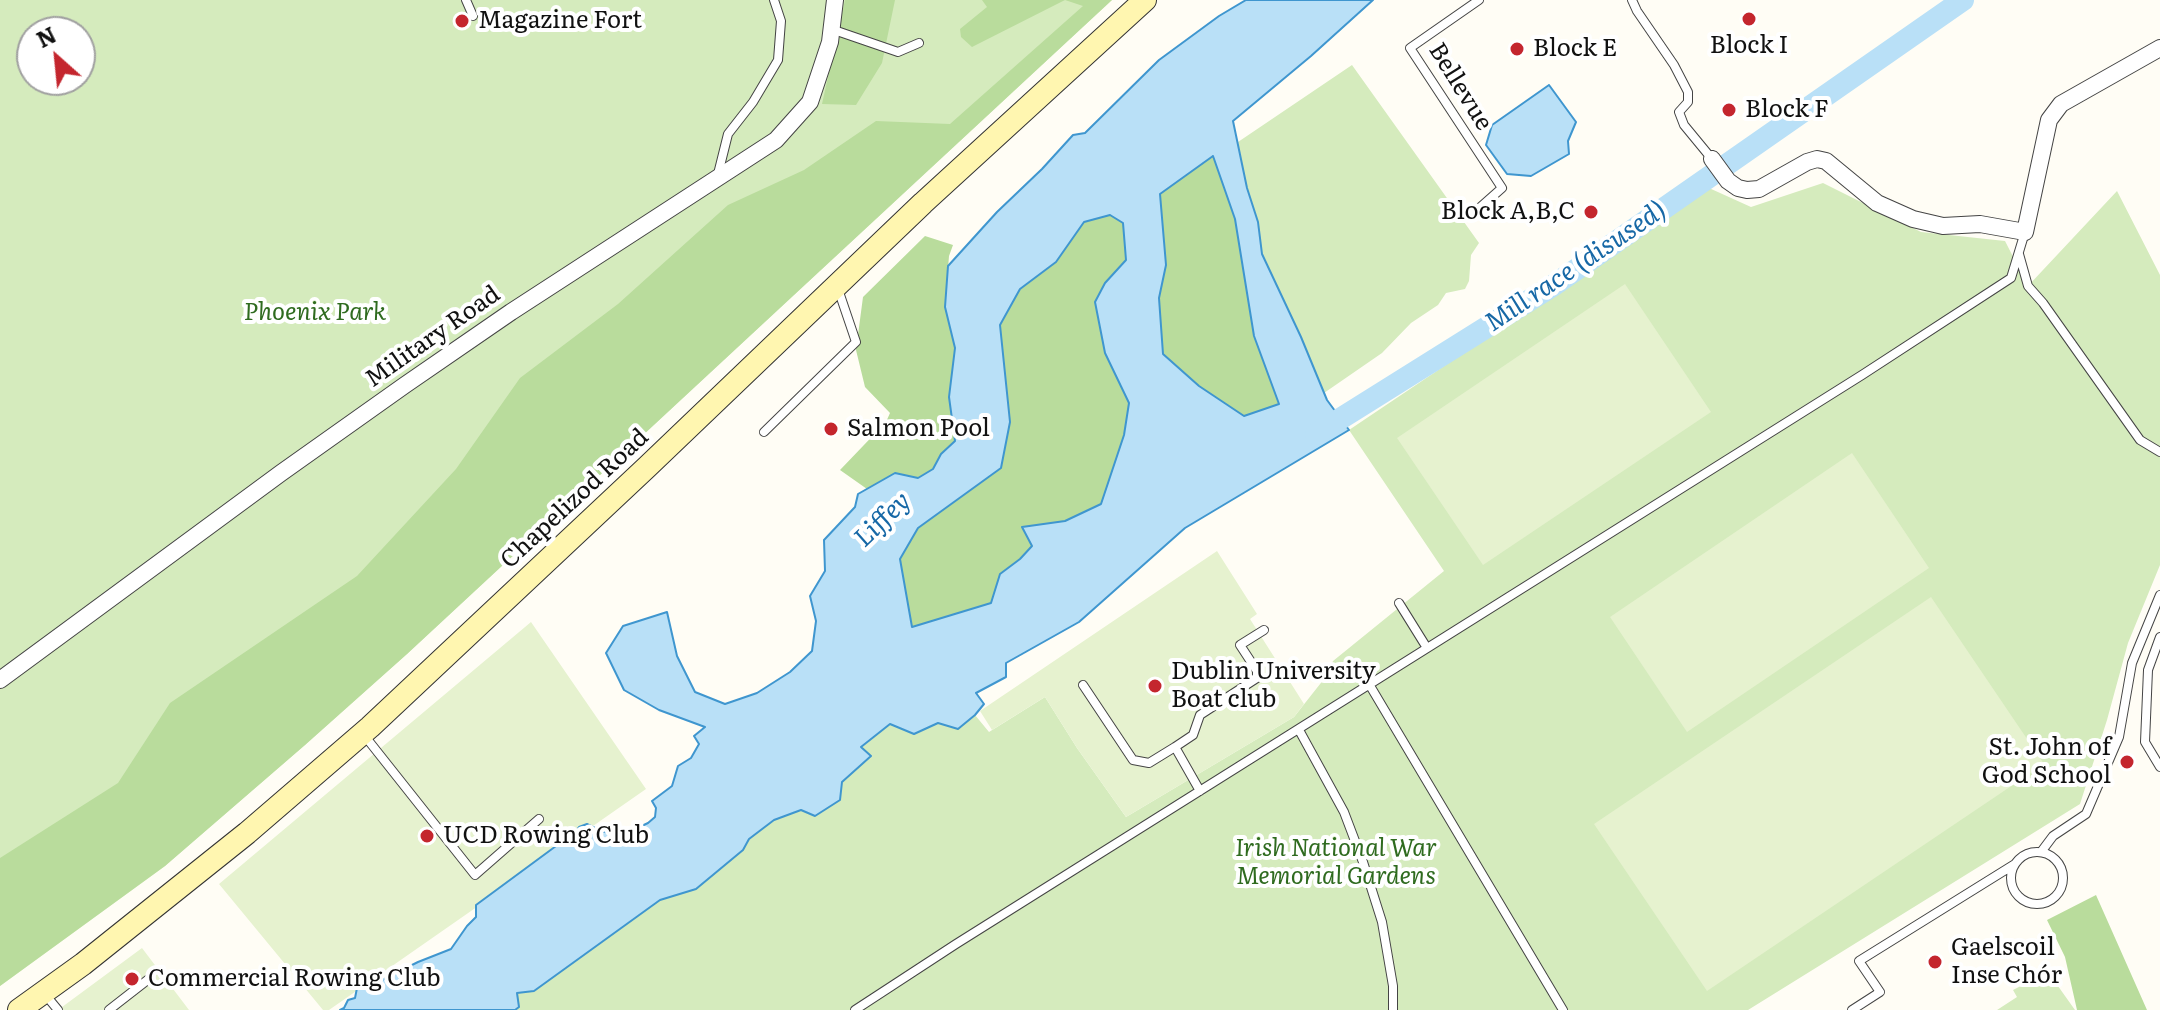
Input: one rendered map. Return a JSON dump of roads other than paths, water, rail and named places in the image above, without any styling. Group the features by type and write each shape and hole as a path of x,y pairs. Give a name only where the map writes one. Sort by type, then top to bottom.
{"main road":[{"name":"Chapelizod Road","path":"19,1010 83,964 247,833 362,734 934,193 1145,0"}],"street":[{"name":"Military Road","path":"0,680 405,385 511,312 776,140 810,102 830,42 835,0"},
{"path":"1712,159 1728,181 1738,188 1759,189 1807,162 1817,159 1826,161 1877,203 1913,219 1943,226 1980,224 2025,232 2049,120 2061,104 2160,48"}],"lane":[{"path":"466,0 473,16"},
{"path":"717,179 728,134 753,102 778,60 781,21 774,0"},
{"name":"Bellevue","path":"1476,211 1502,188 1410,48 1479,0"},
{"path":"1632,0 1688,92 1688,102 1679,112 1684,125 1712,159"},
{"path":"831,29 898,52 919,43"},
{"path":"855,1010 2011,278 2025,232"},
{"path":"2019,253 2028,286 2140,440 2160,452"},
{"path":"764,432 856,342 837,285"},
{"path":"2041,852 2053,836 2086,814 2119,737 2132,663 2160,595"},
{"path":"1399,603 1427,648"},
{"path":"1083,685 1133,760 1149,763 1193,735 1200,715 1257,678 1257,671 1240,645 1264,630"},
{"path":"2160,637 2148,670 2145,742 2160,767"},
{"path":"1369,684 1563,1010"},
{"path":"1299,730 1344,812 1363,862 1382,922 1393,986 1393,1010"},
{"path":"362,734 475,875 539,819"},
{"path":"1175,747 1200,791"},
{"path":"1852,1010 1880,992 1859,961 2024,856 2041,852 2055,859 2063,874 2060,890 2048,901 2032,903 2017,895 2011,878 2015,864"},
{"path":"109,1010 150,978"},
{"path":"43,992 58,1010"}],"water":[{"name":"Liffey","path":"1246,0 1373,0 1233,121 1247,188 1258,222 1262,254 1327,400 1349,430 1185,528 1079,622 1006,663 1006,677 976,693 984,704 958,729 938,723 914,734 890,724 861,747 871,756 842,782 840,800 815,816 801,810 774,820 696,889 660,900 534,991 517,993 519,1007 515,1010 340,1010 348,1000 355,998 357,988 376,983 451,949 476,917 476,905 579,827 587,824 603,832 619,828 631,831 655,817 656,808 652,801 672,786 678,766 691,758 699,744 694,736 705,727 659,710 624,690 606,653 623,626 667,612 677,656 695,692 725,704 757,693 790,672 812,651 816,621 810,596 825,571 824,540 855,507 858,494 895,473 918,478 933,469 941,454 955,441 949,397 955,348 945,307 948,266 1073,135 1085,133 1159,60","holes":["1213,156 1235,219 1254,336 1279,404 1244,416 1199,386 1163,354 1159,298 1166,265 1160,194","1110,215 1123,223 1126,260 1105,283 1095,302 1105,353 1129,403 1124,435 1101,504 1065,521 1022,527 1032,546 1000,574 991,603 912,627 900,559 918,528 1001,468 1010,422 1000,325 1020,289 1056,262 1084,222"]},
{"path":"1549,85 1576,122 1568,141 1569,154 1531,176 1507,174 1486,145 1492,125"}],"waterway":[{"name":"Mill race (disused)","path":"1316,434 1554,285 1963,0"}],"place":[{"name":"Block I","path":"1749,19"},
{"name":"Magazine Fort","path":"462,21"},
{"name":"Block E","path":"1517,49"},
{"name":"Block F","path":"1729,110"},
{"name":"Block A,B,C","path":"1591,212"},
{"name":"Salmon Pool","path":"831,429"},
{"name":"Dublin University Boat club","path":"1155,686"},
{"name":"St. John of God School","path":"2127,762"},
{"name":"UCD Rowing Club","path":"427,836"},
{"name":"Gaelscoil Inse Chór","path":"1935,962"},
{"name":"Commercial Rowing Club","path":"132,979"}],"park label":[{"name":"Phoenix Park","path":"315,313"},
{"name":"Irish National War Memorial Gardens","path":"1336,863"}]}
